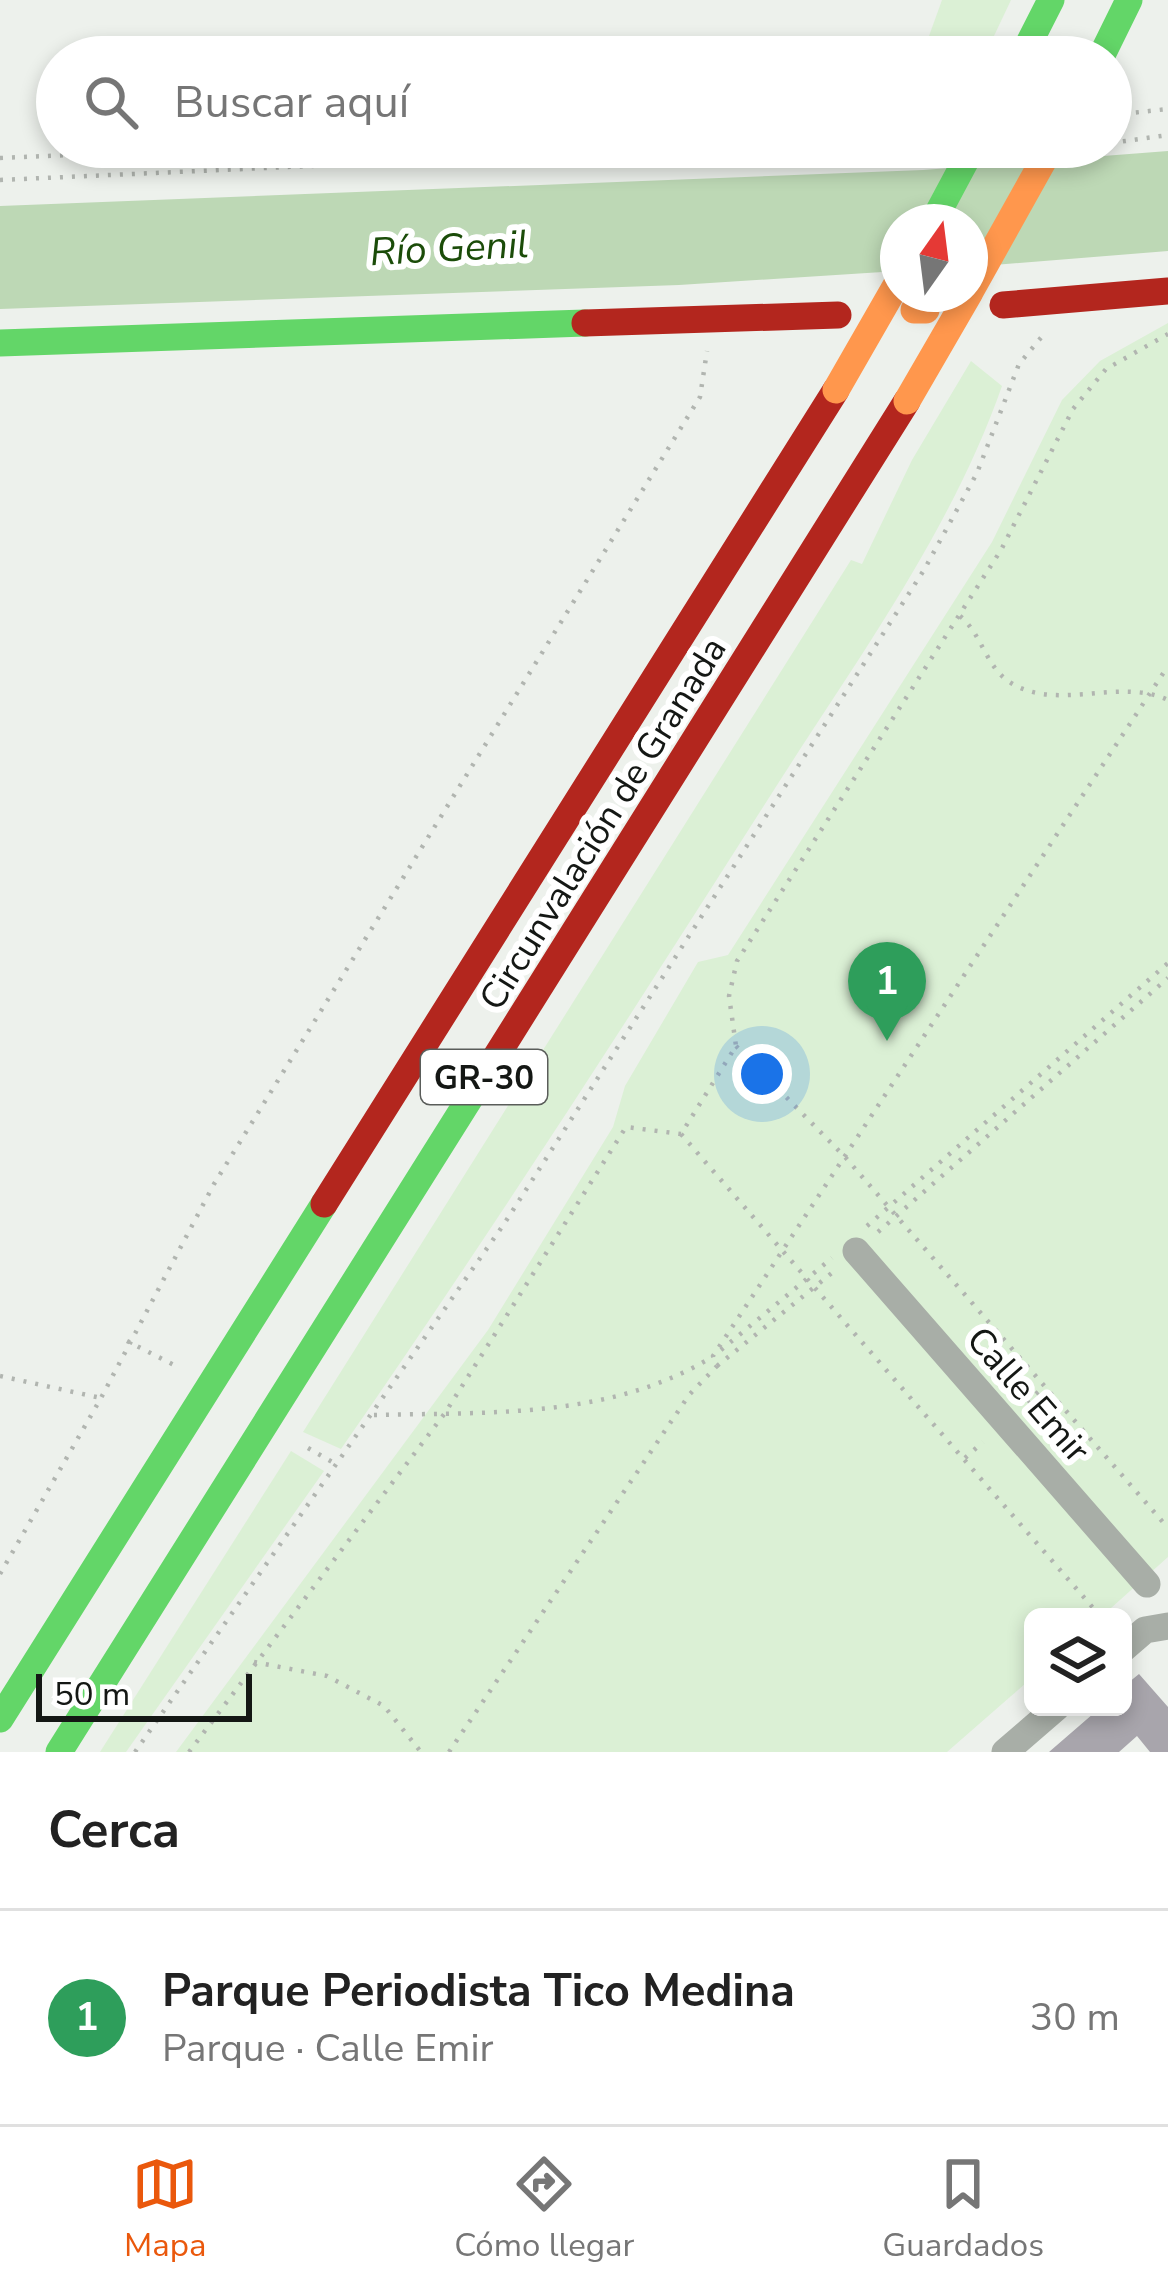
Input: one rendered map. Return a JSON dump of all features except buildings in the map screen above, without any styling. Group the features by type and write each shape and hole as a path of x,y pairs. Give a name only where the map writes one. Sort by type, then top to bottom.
{"main road":[{"path":"1033,36 1051,0"},
{"path":"1111,36 1129,0"},
{"path":"943,204 962,168"},
{"name":"Circunvalación de Granada","path":"988,259 1039,168"},
{"path":"1003,305 1168,291"},
{"name":"Circunvalación de Granada","path":"0,1719 881,312"},
{"name":"Circunvalación de Granada","path":"59,1752 908,400 958,312"},
{"path":"0,343 838,315"}],"street":[{"name":"Calle Emir","path":"851,1246 1147,1584"},
{"path":"1132,1641 1145,1630 1168,1626"},
{"path":"1005,1752 1047,1716"}],"path":[{"path":"1132,114 1168,109"},
{"path":"1132,140 1168,135"},
{"path":"0,158 36,156"},
{"path":"0,180 265,168"},
{"path":"135,1752 504,1224 924,570 977,473 1019,364 1033,344 1085,300"},
{"path":"0,1574 101,1398 127,1341 214,1184 700,397 712,321"},
{"path":"1168,334 1106,369 1073,409 1001,550 737,961 729,996 736,1046 845,1157 1168,1528"},
{"path":"958,615 974,628 993,665 1011,683 1049,694 1151,692 1168,700"},
{"path":"713,1356 1168,666"},
{"path":"448,1752 689,1396 717,1366 816,1288 887,1208 1168,963"},
{"path":"374,1415 592,1404 644,1392 713,1356 851,1246 896,1217 1168,978"},
{"path":"681,1134 736,1046"},
{"path":"189,1752 445,1413 626,1127 681,1134 1094,1608"},
{"path":"127,1341 174,1365"},
{"path":"713,1356 717,1366"},
{"path":"0,1376 101,1398"},
{"path":"308,1448 339,1466"},
{"path":"254,1662 327,1676 384,1706 421,1752"},
{"path":"455,1742 463,1752"}],"shaded area":[{"path":"942,0 1011,0 994,36 929,36"},
{"path":"1168,323 1168,1557 1111,1608 1024,1608 1024,1685 947,1752 176,1752 488,1330 613,1127 625,1086 698,962 728,955 992,542 1062,400 1100,361"},
{"path":"971,361 1002,386 955,496 896,601 556,1128 341,1449 303,1432 851,560 862,564 912,460"},
{"path":"291,1451 324,1471 126,1752 100,1752"}],"water":[{"name":"Río Genil","path":"1168,151 1168,251 988,266 988,204 880,204 880,272 679,285 0,309 0,206 949,168 1132,168 1132,154"}],"traffic: fast":[{"path":"1033,36 1051,0"},
{"path":"1111,36 1129,0"},
{"path":"943,204 962,168"},
{"path":"0,343 585,323"},
{"path":"59,1752 492,1063"},
{"path":"0,1719 324,1204"}],"traffic: slow":[{"path":"988,260 1039,168"},
{"path":"836,390 881,312"},
{"path":"907,401 959,312"}],"traffic: jam":[{"path":"1003,305 1168,291"},
{"path":"585,323 838,315"},
{"path":"324,1204 836,390"},
{"path":"492,1063 907,401"}],"place":[{"name":"Parque Periodista Tico Medina","path":"887,1041"}]}
